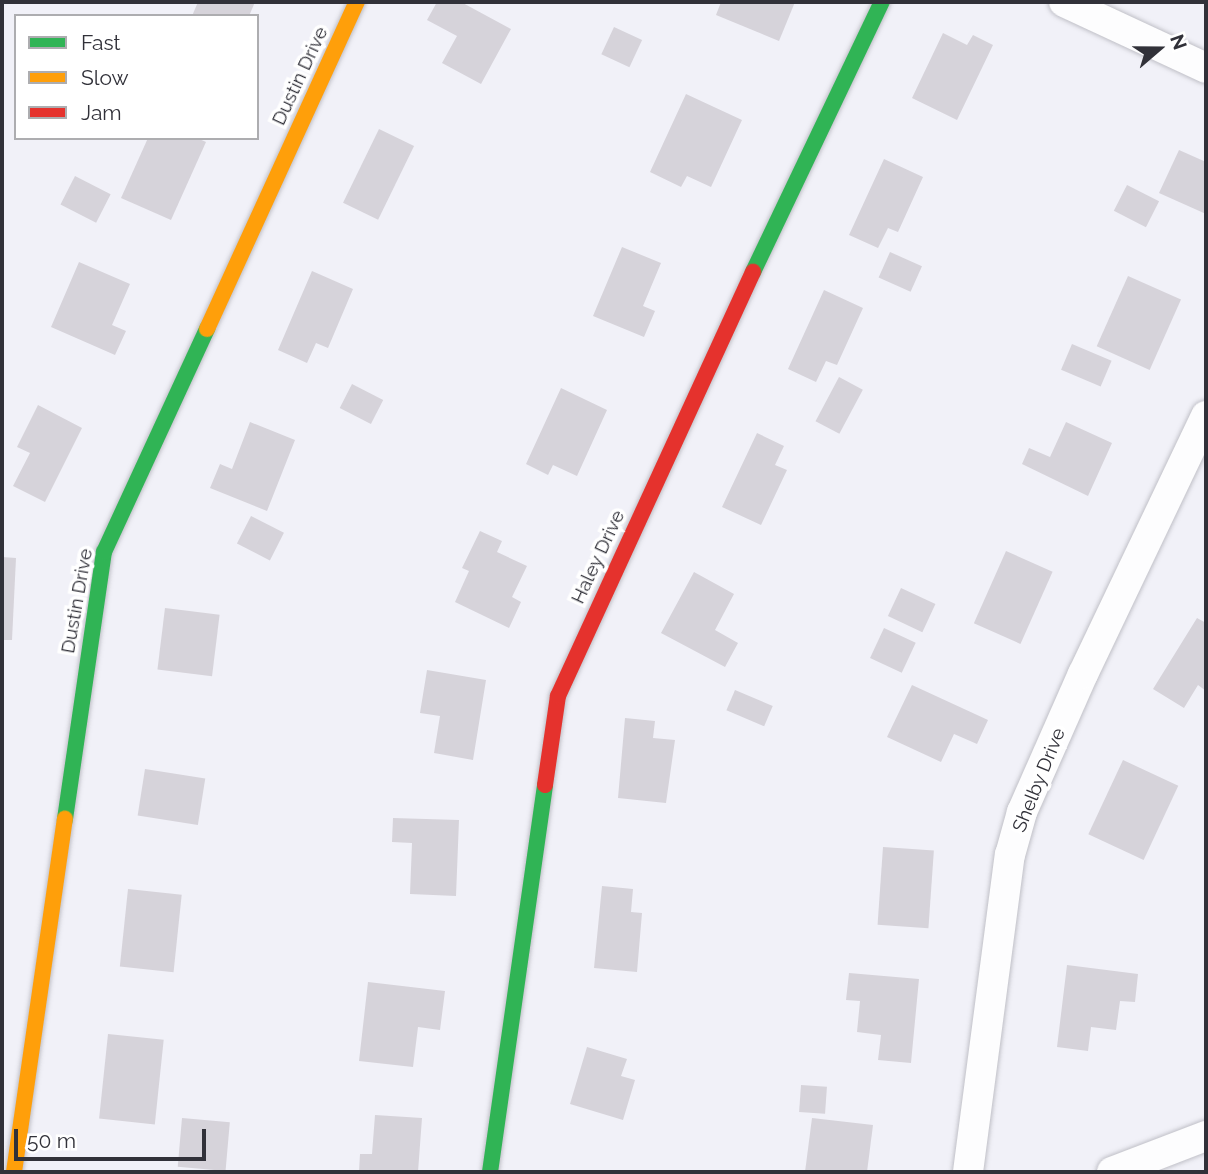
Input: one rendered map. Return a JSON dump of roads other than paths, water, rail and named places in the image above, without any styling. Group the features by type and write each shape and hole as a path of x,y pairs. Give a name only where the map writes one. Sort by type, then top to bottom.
{"street":[{"name":"Dustin Drive","path":"14,1172 104,552 357,2"},
{"name":"Haley Drive","path":"490,1172 558,696 741,298 882,2"},
{"path":"1064,2 1206,68"},
{"name":"Shelby Drive","path":"968,1172 1010,855 1022,812 1083,674 1206,416"},
{"path":"1112,1172 1206,1136"}]}
